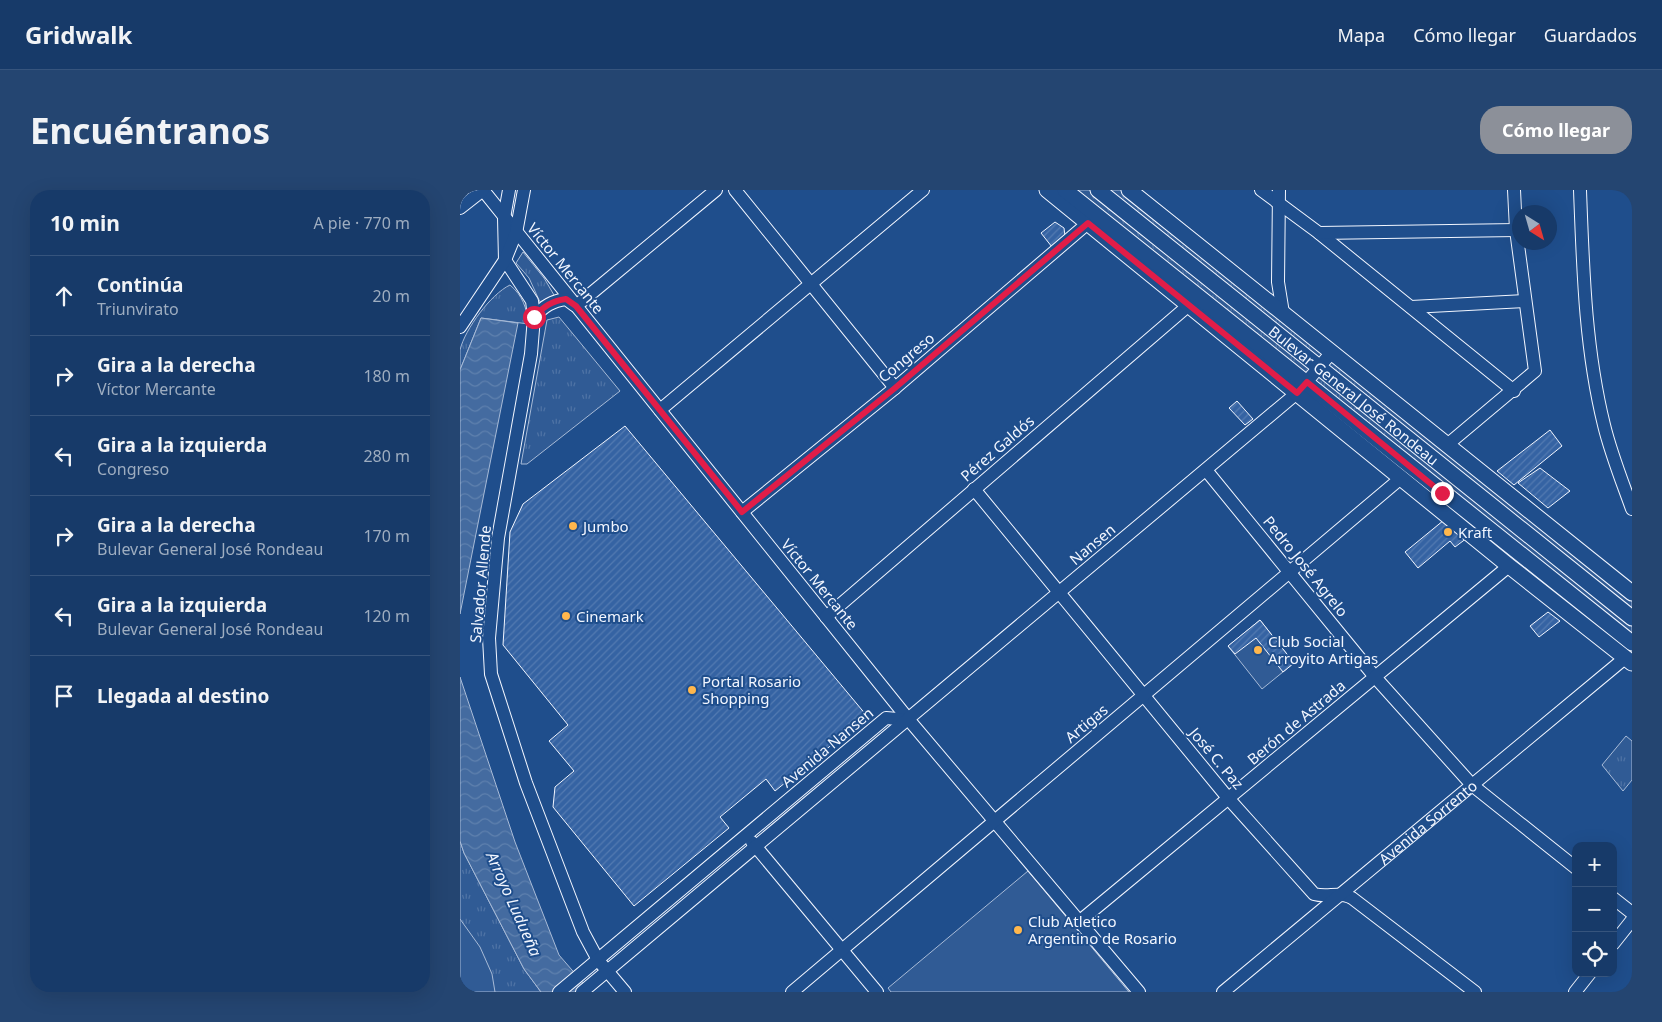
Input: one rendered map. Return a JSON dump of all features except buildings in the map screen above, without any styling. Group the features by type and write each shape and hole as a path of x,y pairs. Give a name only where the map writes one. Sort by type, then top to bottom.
{"main road":[{"name":"Bulevar General José Rondeau","path":"1047,190 1209,322 1302,388 1442,493 1632,643"},
{"name":"Bulevar General José Rondeau","path":"1065,190 1173,277 1302,388 1401,478 1509,566 1630,657"},
{"name":"Bulevar General José Rondeau","path":"1098,190 1158,236 1632,618"},
{"name":"Bulevar General José Rondeau","path":"1131,191 1632,592"},
{"path":"1131,191 1158,236"},
{"path":"1173,277 1209,322"},
{"path":"1442,493 1474,538"}],"street":[{"path":"460,208 483,190"},
{"name":"Víctor Mercante","path":"483,190 909,720 1139,992"},
{"path":"504,255 504,218 509,190"},
{"path":"460,327 490,282 516,233 524,190"},
{"path":"534,317 544,307 556,301 566,299 576,306 716,190"},
{"path":"735,190 895,388"},
{"path":"660,410 923,190"},
{"path":"1261,190 1319,233 1514,391"},
{"path":"1279,190 1278,282 1283,313 1294,322"},
{"path":"1514,190 1515,205"},
{"path":"1580,190 1584,300 1600,401 1613,456 1632,509"},
{"name":"Congreso","path":"742,512 895,388 1088,223"},
{"path":"1319,233 1512,230"},
{"path":"1447,445 1536,371 1519,250"},
{"name":"Salvador Allende","path":"504,255 532,300 534,317 531,354 498,538 489,638 491,674 526,783 583,932 598,960 625,992"},
{"path":"490,282 501,277 514,278 524,286"},
{"path":"1411,307 1525,301"},
{"name":"Pérez Galdós","path":"826,616 1189,305"},
{"path":"1302,388 1332,352"},
{"name":"Nansen","path":"909,720 1302,388"},
{"name":"Pedro José Agrelo","path":"1206,470 1375,677 1472,786 1572,865"},
{"name":"Artigas","path":"792,992 1401,478"},
{"name":"José C. Paz","path":"974,490 1228,798 1314,894 1324,897 1339,893"},
{"name":"Berón de Astrada","path":"1080,921 1509,566"},
{"name":"Avenida Sorrento","path":"1223,992 1339,893 1630,657"},
{"name":"Avenida Nansen","path":"559,992 886,718 909,720"},
{"name":"Avenida Nansen","path":"582,992 909,720"},
{"path":"746,836 877,992"},
{"path":"1339,893 1352,898 1475,992"},
{"path":"1617,901 1632,912"},
{"path":"1617,939 1632,920"},
{"path":"1575,992 1587,977"}],"green space":[{"path":"1047,190 1129,190 1632,593 1632,663"},
{"path":"523,252 544,278 554,295 540,302 529,278 516,263"},
{"path":"510,285 523,302 529,324 481,318 460,370 460,350 467,332 487,304"},
{"path":"559,317 620,391 527,464 521,464 547,320"},
{"path":"1626,736 1632,741 1632,780 1623,791 1602,765"},
{"path":"460,841 464,853 524,969 541,992 460,992"}],"shaded area":[{"name":"Club Social Arroyito Artigas","path":"1260,620 1294,663 1262,689 1228,646"},
{"name":"Club Atletico Argentino de Rosario","path":"1028,871 1129,992 891,992 888,988"},
{"path":"460,919 480,947 492,974 495,992 460,992"}],"water":[{"path":"481,318 518,323 460,614 460,370"},
{"name":"Arroyo Ludueña","path":"460,677 515,842 559,955 591,992 541,992 524,969 464,853 460,841"}],"place":[{"name":"Jumbo","path":"573,526"},
{"name":"Kraft","path":"1448,532"},
{"name":"Cinemark","path":"566,616"},
{"name":"Club Social Arroyito Artigas","path":"1258,650"},
{"name":"Portal Rosario Shopping","path":"692,690"},
{"name":"Club Atletico Argentino de Rosario","path":"1018,930"}],"route":[{"path":"534,317 544,307 556,301 566,299 576,306 742,512 895,388 1088,223 1297,393 1307,382 1442,493"}]}
